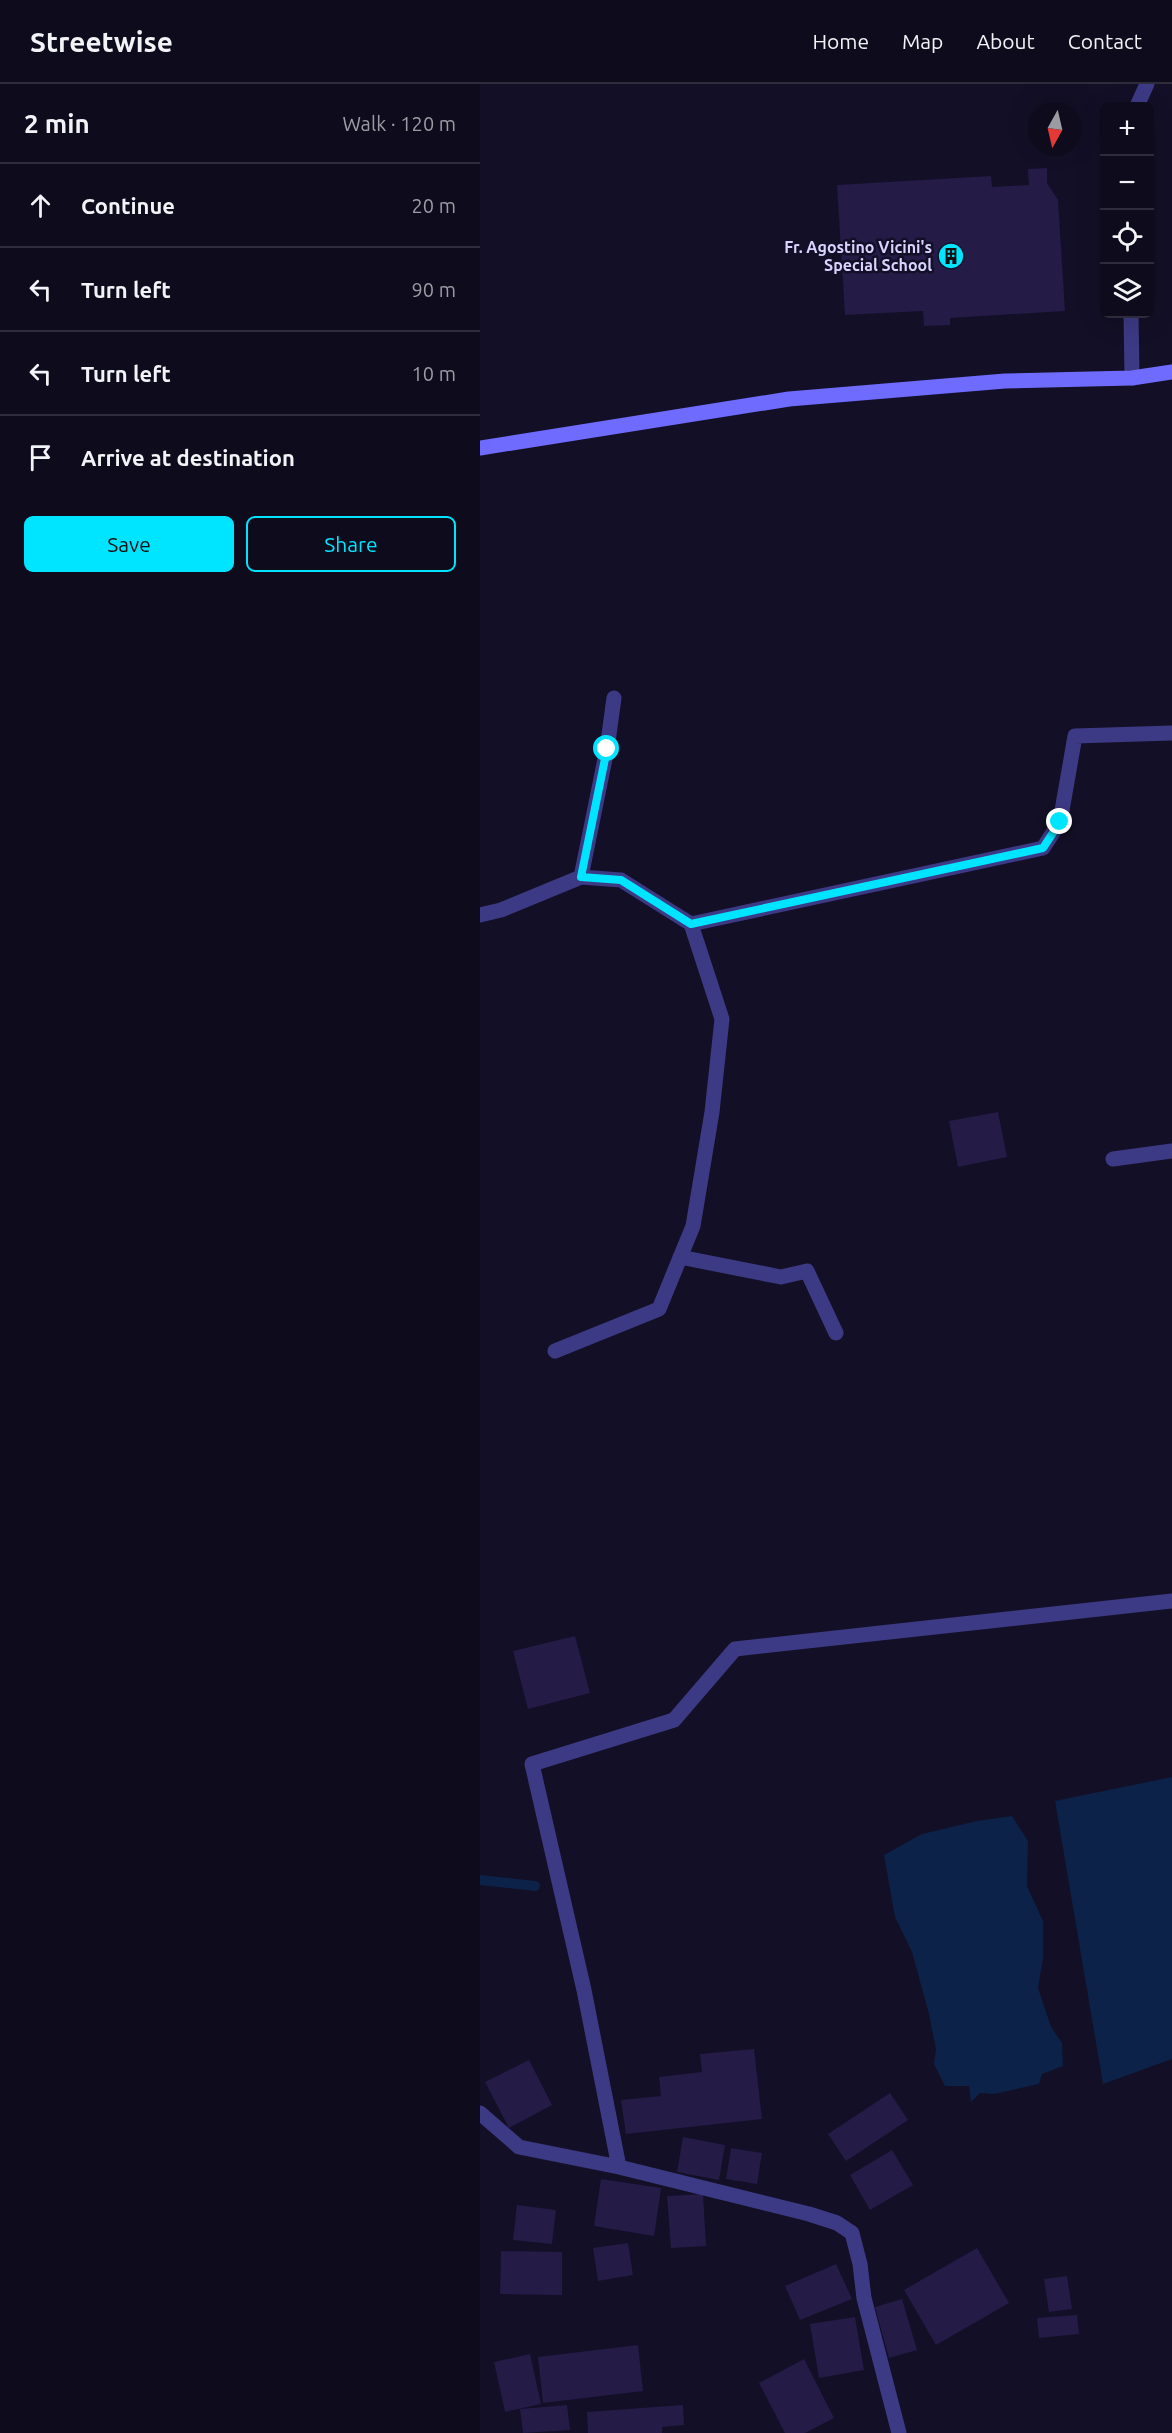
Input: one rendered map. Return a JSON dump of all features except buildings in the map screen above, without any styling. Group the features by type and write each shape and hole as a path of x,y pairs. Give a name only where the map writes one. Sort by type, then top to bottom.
{"main road":[{"path":"480,448 789,399 1005,381 1132,378 1172,372"}],"street":[{"path":"1139,102 1148,84"},
{"path":"1131,318 1132,378"},
{"path":"581,877 607,749 614,698"},
{"path":"691,924 1043,848 1060,822 1075,736 1172,733"},
{"path":"480,915 501,910 581,877 621,880 691,924 722,1019 712,1112 693,1226 659,1309 555,1351"},
{"path":"1113,1159 1172,1151"},
{"path":"680,1257 781,1277 807,1271 836,1333"},
{"path":"619,2167 584,1990 532,1764 674,1720 735,1649 1172,1602"},
{"path":"480,2113 519,2147 619,2167 809,2214 837,2223 852,2233 860,2264 864,2298 899,2433"}],"water":[{"path":"1172,1777 1172,2059 1103,2084 1055,1801"},
{"path":"1012,1816 1028,1841 1027,1886 1043,1921 1043,1958 1038,1988 1051,2027 1062,2043 1063,2066 1042,2074 1039,2084 994,2094 980,2093 971,2102 969,2086 945,2086 934,2064 936,2049 929,2014 912,1952 895,1917 884,1855 922,1834 977,1821"}],"waterway":[{"path":"480,1880 535,1886"}],"place":[{"name":"Fr. Agostino Vicini's Special School","path":"951,256"}],"route":[{"path":"607,749 581,877 621,880 691,924 1043,848 1060,822"}]}
